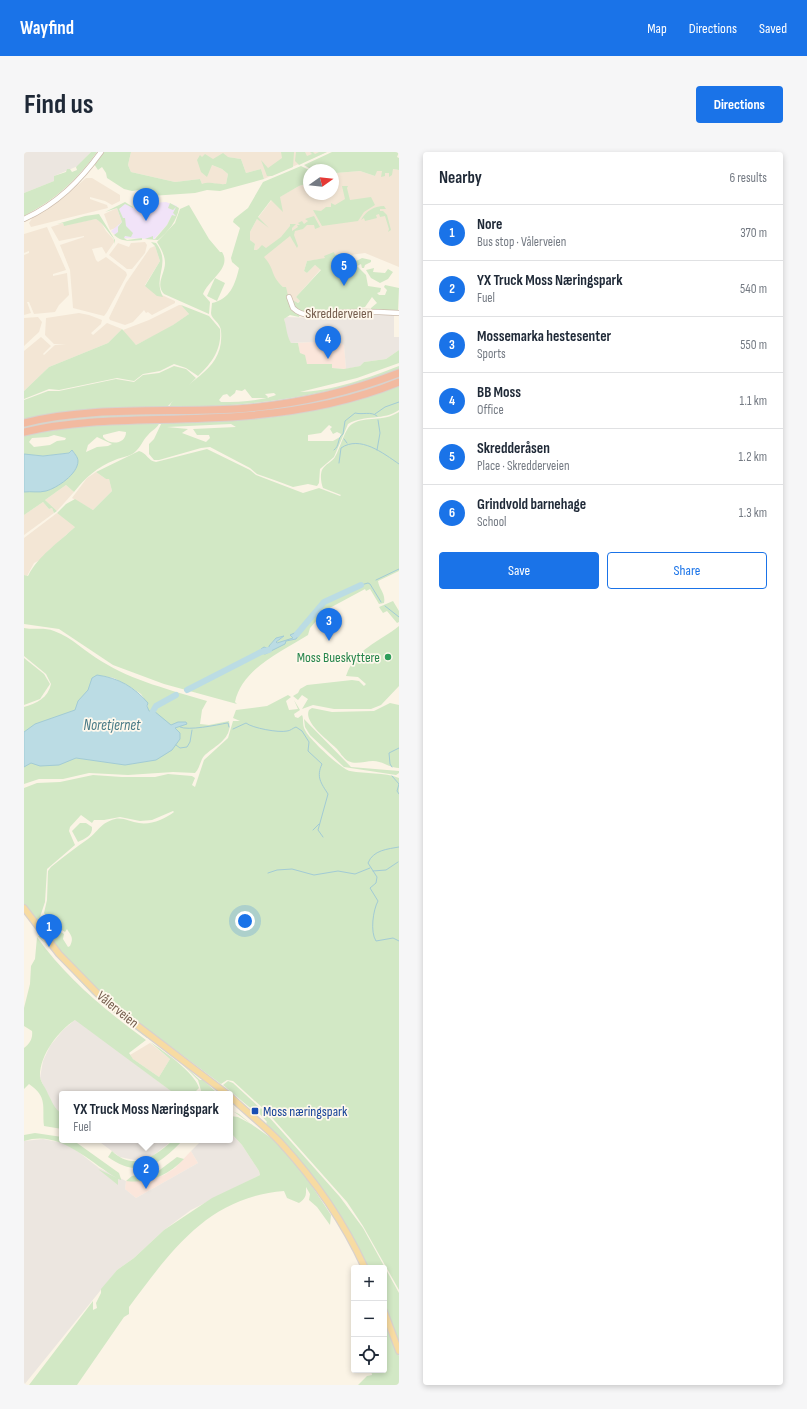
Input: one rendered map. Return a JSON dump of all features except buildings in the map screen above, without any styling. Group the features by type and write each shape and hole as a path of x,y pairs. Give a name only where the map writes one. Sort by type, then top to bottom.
{"highway":[{"path":"24,423 79,414 237,409 291,403 336,393 399,373"},
{"path":"24,432 81,422 241,417 296,410 346,399 399,382"}],"main road":[{"name":"Vålerveien","path":"24,908 59,954 104,1000 220,1091"},
{"path":"233,1099 279,1141 306,1173 339,1221 363,1265"},
{"path":"387,1319 399,1351"}],"street":[{"path":"24,219 70,190 84,175 101,152"},
{"name":"Skredderveien","path":"289,297 293,308 304,314 320,316 348,312 399,313"}],"shaded area":[{"path":"24,152 91,152 78,166 54,176 54,181 24,193"},
{"path":"131,152 327,152 264,179 261,169 246,173 241,159 228,157 212,165 222,169 228,174 226,184 219,185 213,183 202,184 200,179 175,182 131,172 128,165"},
{"path":"393,169 399,170 399,267 365,253 307,261 304,271 307,273 315,265 321,269 296,297 300,301 293,307 292,305 290,306 283,287 272,277 259,247 258,250 254,250 255,245 250,240 250,232 257,219 273,198 281,196 299,186 303,185 303,200 339,200 339,173 360,171 375,176 376,171"},
{"path":"86,178 92,178 120,195 120,201 112,205 105,201 90,197 90,199 107,205 108,208 31,227 29,223 33,217 64,197"},
{"path":"166,202 177,206 177,213 176,216 172,215 167,225 154,239 118,238 111,231 122,222 117,208 124,203 133,208 155,209 154,203"},
{"path":"117,208 122,222 116,228 110,230 104,214"},
{"path":"96,219 101,222 106,231 115,241 106,254 102,247 92,249 96,260 98,262 106,257 126,272 127,275 104,316 73,308 70,270 60,245 84,236 59,241 51,227 63,223 64,225"},
{"path":"47,227 66,270 53,274 53,276 67,273 69,295 59,305 55,312 34,314 29,302 27,302 31,313 24,315 24,255 29,253 29,251 24,253 24,234"},
{"path":"145,242 147,245 145,253 132,269 127,269 109,255 118,243 129,247 131,243"},
{"path":"155,246 160,261 145,285 151,290 175,301 175,303 152,315 148,312 146,313 144,310 133,322 125,325 110,320 109,318 126,283 150,248"},
{"path":"181,305 189,314 169,328 136,345 123,330 149,320"},
{"path":"79,313 102,320 101,324 91,333 93,335 107,323 122,329 108,343 49,367 24,391 24,351 41,337 51,346 43,354 44,355 55,345 66,344 54,344 45,335 46,318"},
{"path":"344,314 394,315 394,337 399,337 399,350 386,359 364,362 360,366 346,369 344,345 337,341 291,343 287,336 284,319 287,317 316,318"},
{"path":"38,317 42,322 39,332 24,346 24,318"},
{"path":"337,341 344,345 346,369 332,368 332,365 307,364 300,353 298,343"},
{"path":"96,472 106,479 109,479 112,491 93,510 72,498 87,478"},
{"path":"66,485 74,492 57,511 45,500"},
{"path":"43,502 49,509 52,508 54,513 24,535 24,515"},
{"path":"57,513 76,526 47,552 42,559 34,563 27,576 24,575 24,538"},
{"path":"77,1020 171,1091 59,1091 59,1112 54,1108 40,1078 43,1061 50,1046 63,1030"},
{"path":"150,1043 170,1059 159,1077 133,1059 130,1055"},
{"path":"233,1135 242,1145 259,1171 260,1175 191,1210 164,1230 134,1258 117,1270 24,1385 24,1141 43,1139 63,1143 76,1150 99,1168 126,1181 125,1189 136,1198 198,1163 191,1151 199,1143 233,1143"},
{"path":"101,1143 169,1143 150,1158 139,1161 120,1157"},
{"path":"191,1151 198,1163 136,1198 125,1189 126,1181 146,1181 164,1175 175,1168"}],"green space":[{"path":"91,152 97,152 73,181 56,196 24,216 24,193 54,181 54,176 66,172 67,169 70,169 72,172 77,170 76,167"},
{"path":"103,152 131,152 128,165 131,172 175,182 200,179 202,184 226,184 228,174 222,169 212,165 207,177 201,172 197,160 200,155 202,157 205,154 213,159 223,153 228,157 241,159 246,173 261,169 264,179 220,191 207,190 195,193 151,196 146,195 139,190 132,191 124,189 107,178 102,167 98,170 94,164"},
{"path":"281,152 294,152 293,167 272,176 267,176 261,160 268,168 282,158"},
{"path":"296,152 305,152 307,156 312,154 310,152 315,154 319,152 327,152 299,165 295,161"},
{"path":"332,152 399,152 397,157 399,158 399,170 393,169 392,175 389,177 389,173 385,173 385,176 381,177 382,171 377,171 375,176 360,171 339,173 339,164 306,164"},
{"path":"301,166 303,167 303,185 280,197 283,212 271,200 258,217 269,228 257,219 250,232 250,240 255,244 254,250 257,250 262,245 266,248 281,237 290,224 296,224 292,228 292,231 298,227 297,225 300,225 298,223 302,221 304,224 308,221 305,219 314,216 320,227 315,229 314,225 307,225 303,229 295,231 294,235 298,246 297,248 290,236 264,257 270,265 276,279 283,287 286,287 291,308 300,314 299,317 290,315 284,319 291,343 298,343 300,353 305,355 307,364 332,364 332,368 344,369 360,366 364,362 386,359 399,350 399,363 357,378 300,392 337,387 399,366 399,369 343,387 286,399 228,405 169,407 176,397 202,374 217,357 221,345 221,328 211,315 212,303 227,295 236,280 239,268 232,262 231,258 240,228 233,222 234,219 248,208 263,182","holes":["245,389 252,398 266,398 250,401 221,402 219,400 223,395 227,394 230,397 236,390 242,391","274,393 276,395 268,397 265,394"]},
{"path":"342,186 348,186 347,188 350,200 371,197 375,205 364,212 358,221 322,226 313,210 321,211 326,207 331,207 331,203 335,205 345,199"},
{"path":"125,202 133,208 125,204 119,209 123,218 125,218 126,226 133,233 131,237 125,236 124,238 127,240 142,238 142,240 132,241 124,240 114,235 118,232 118,227 122,222 117,208 105,212"},
{"path":"170,203 179,208 178,213 172,226 158,240 145,239 153,236 153,239 155,239 167,225 172,215 176,216 173,213 176,207 173,210 168,208"},
{"path":"189,205 209,239 220,252 222,252 224,258 222,268 203,294 210,302 209,314 164,294 160,286 165,267 165,260 157,242 175,223 180,209"},
{"path":"384,206 386,209 380,209 380,211 383,211 387,215 391,230 388,232 389,229 385,216 380,217 379,214 376,215 377,218 365,221 364,218 361,220 365,214 371,210"},
{"path":"99,214 115,240 114,244 114,239 96,219 64,226 63,223 57,224 85,216"},
{"path":"151,242 156,243 162,257 160,290 163,297 157,296 145,286 160,261 155,246"},
{"path":"334,252 335,255 343,253 342,255 352,261 362,258 371,260 371,262 365,265 364,268 362,268 361,264 357,266 366,275 368,286 381,288 380,292 377,293 379,295 385,295 387,290 384,287 385,285 399,288 398,311 371,311 371,308 377,303 372,297 365,307 358,308 356,310 307,314 294,308 292,300 298,303 300,301 296,297 321,270 315,265 307,273 304,271 307,261 325,258 324,256"},
{"path":"374,268 373,272 385,273 388,269 393,272 388,279 380,283 371,278 366,270"},
{"path":"215,278 225,283 217,301 207,296"},
{"path":"181,305 209,316 220,329 218,349 212,361 198,376 186,368 174,364 160,371 143,374 134,381 117,378 59,390 49,389 24,399 24,391 49,367 108,343 122,329 136,345 173,325 189,314"},
{"path":"174,366 186,369 196,378 167,407 85,410 24,419 24,400 48,391 59,391 116,379 134,382 143,375 159,373"},
{"path":"399,375 399,379 344,398 276,411 168,417 171,413 252,410"},
{"path":"399,386 399,410 387,415 361,419 348,424 334,457 320,469 319,483 317,486 308,484 293,487 257,474 250,468 210,447 201,448 159,460 154,460 149,454 149,444 154,439 162,422 219,421 276,417 325,408","holes":["231,424 236,427 193,429 197,435 209,435 210,438 206,442 182,433 188,429 167,427","329,425 332,427 330,429 333,434 337,432 341,434 340,437 333,441 308,441 308,435 321,433"]},
{"path":"399,412 399,571 378,581 384,597 384,603 379,604 370,589 366,591 365,589 326,610 310,628 308,635 276,654 246,679 239,690 235,702 237,704 164,684 113,665 59,629 24,624 24,575 28,576 37,562 75,527 57,513 66,504 75,499 93,510 112,491 109,479 106,479 96,472 139,451 156,462 207,449 250,470 256,475 303,493 319,488 340,496 341,495 323,488 321,474 323,468 335,457 349,426 358,421 386,417","holes":["291,635 299,635 296,639 288,641 293,638","284,636 276,642 286,641 265,654 261,651 265,647 269,649 269,646 276,638"]},
{"path":"165,413 163,417 88,419 24,429 24,425 76,416"},
{"path":"160,422 133,454 117,459 97,470 74,492 66,485 45,500 57,511 54,513 52,508 49,509 43,502 24,515 24,488 52,489 69,453 43,456 24,455 24,435 88,425","holes":["119,431 126,432 121,441 113,443 103,437 103,435","54,435 66,438 65,440 57,441 50,445 34,447 29,442 32,438","97,437 112,444 97,447 86,452 88,445"]},
{"path":"393,601 399,611 399,622 397,623 387,611 383,613 379,607"},
{"path":"399,626 399,686 381,705 371,709 334,709 313,705 302,709 308,699 302,695 298,700 293,696 307,685 352,680 359,681 364,686 366,684 358,677 346,676 350,667 355,659 368,647"},
{"path":"24,628 47,629 54,631 67,637 113,668 139,680 207,701 202,710 200,724 209,725 229,721 228,733 222,742 204,756 195,773 173,772 128,775 89,773 63,779 39,779 24,784 24,707 33,704 45,696 50,689 51,684 46,674 24,656","holes":["102,676 114,678 141,694 148,705 148,710 152,712 71,740"]},
{"path":"24,658 44,674 50,684 40,699 24,705"},
{"path":"288,695 291,697 286,701 289,710 298,709 294,700 300,710 294,714 295,717 298,718 302,715 304,728 312,740 340,765 350,771 387,775 399,778 399,1290 387,1269 387,1265 385,1265 363,1226 347,1202 266,1111 233,1081 227,1080 221,1084 103,996 67,959 40,926 44,916 50,925 64,934 63,939 68,947 70,946 72,939 67,929 65,932 51,923 44,913 47,900 48,871 51,867 110,821 121,819 139,823 148,823 162,819 174,812 173,811 152,820 140,821 120,817 94,820 92,823 81,815 70,827 69,831 75,845 47,869 45,902 39,920 36,920 24,904 24,788 37,783 60,782 93,775 155,777 168,774 192,776 195,778 192,785 195,787 204,760 228,738 233,721 240,721 233,718 236,710 267,706"},
{"path":"390,703 399,705 399,768 377,761 357,763 348,761 317,730 308,715 309,710 312,708 332,712 374,711"},
{"path":"304,719 351,767 399,771 399,773 396,775 344,767 310,735 305,727"},
{"path":"80,823 86,823 92,827 92,830 88,837 78,842 72,831"},
{"path":"37,937 48,952 87,993 146,1040 129,1053 133,1059 159,1077 170,1059 150,1042 185,1069 192,1076 199,1088 196,1091 171,1091 75,1020 56,1037 43,1061 40,1077 54,1105 59,1111 59,1128 44,1126 42,1098 39,1093 29,1084 24,1089 24,1048 31,1041 32,1031 24,1026 24,1008 30,984 31,966 35,959"},
{"path":"54,953 91,991 147,1035 147,1038 115,1014 92,994"},
{"path":"179,1061 215,1091 201,1091 198,1080"},
{"path":"228,1081 233,1083 259,1107 255,1112 233,1093 233,1091 230,1091 223,1085"},
{"path":"261,1108 340,1197 363,1228 383,1265 366,1265 337,1210 258,1112"},
{"path":"234,1112 239,1114 250,1123"},
{"path":"233,1116 238,1117 251,1124 250,1123 271,1138 285,1151 306,1177 331,1215 330,1225 317,1207 309,1200 310,1194 306,1187 305,1198 299,1203 287,1198 284,1191 257,1195 234,1204 213,1216 194,1230 176,1247 129,1307 129,1314 124,1317 77,1385 29,1385 93,1301 93,1310 97,1308 96,1303 101,1293 101,1289 117,1270 134,1258 164,1230 212,1198 260,1175 259,1171 242,1145 233,1135"},
{"path":"35,1133 59,1137 59,1142 50,1139 37,1138 24,1141 24,1135"},
{"path":"62,1143 77,1143 119,1173 121,1180 118,1179 118,1185 98,1169 117,1178 74,1149"},
{"path":"170,1143 180,1143 158,1162 140,1168 119,1164 108,1157 112,1151 120,1157 136,1161 152,1156"},
{"path":"177,1157 184,1159 165,1174 151,1180 135,1182 126,1181 132,1176 157,1172"},
{"path":"387,1271 399,1293 399,1344 387,1313"},
{"path":"387,1324 399,1356 399,1385 358,1385 367,1376 372,1375 372,1373 387,1373"}],"water":[{"path":"72,450 78,460 77,466 75,471 66,480 56,487 46,491 24,492 24,454 43,456 69,453"},
{"path":"303,629 296,639 286,641 285,644 265,654 262,653 261,649 264,647 269,649 269,646 276,638 284,636 276,642 277,643 293,638 290,635"},
{"name":"Noretjernet","path":"97,675 112,678 132,688 148,703 147,706 149,711 154,711 171,725 178,722 186,722 187,724 175,728 180,733 180,739 172,750 156,760 125,765 76,758 59,765 40,766 31,763 24,767 24,732 35,724 75,710 78,701 88,690 92,678"}],"waterway":[{"path":"375,414 385,407 399,402"},
{"path":"334,450 343,434 345,421 355,413 372,414 377,416"},
{"path":"377,450 380,433 378,420"},
{"path":"344,439 347,443"},
{"path":"339,463 341,448 356,443 371,447 399,464"},
{"path":"376,580 399,569"},
{"path":"361,585 368,583 370,584 381,602"},
{"path":"297,634 324,602 361,585"},
{"path":"385,606 399,617"},
{"path":"187,690 261,652 269,650"},
{"path":"153,711 156,706 176,695"},
{"path":"180,727 196,728 227,723 229,727"},
{"path":"233,729 246,723 254,727 272,731 288,731 296,727 302,731 309,742 308,751 322,764 319,776 321,783 328,794 318,830 323,837"},
{"path":"176,745 180,748 187,747 190,742 192,730"},
{"path":"392,767 390,764 389,753 399,748"},
{"path":"392,776 399,784 397,791 399,794"},
{"path":"313,830 319,824"},
{"path":"399,847 373,855 368,863 377,877 376,883 370,888 378,901 373,921 374,937 376,941 393,938 399,941"},
{"path":"373,871 386,870 398,862"},
{"path":"268,873 277,870 292,869 314,875 338,871 355,874 370,868"}],"place":[{"name":"Grindvold barnehage","path":"146,221"},
{"name":"Skredderåsen","path":"344,286"},
{"name":"BB Moss","path":"328,359"},
{"name":"Mossemarka hestesenter","path":"329,641"},
{"name":"Moss Bueskyttere","path":"388,657"},
{"name":"Nore","path":"49,947"},
{"name":"Moss næringspark","path":"255,1111"},
{"name":"YX Truck Moss Næringspark","path":"146,1189"}]}
